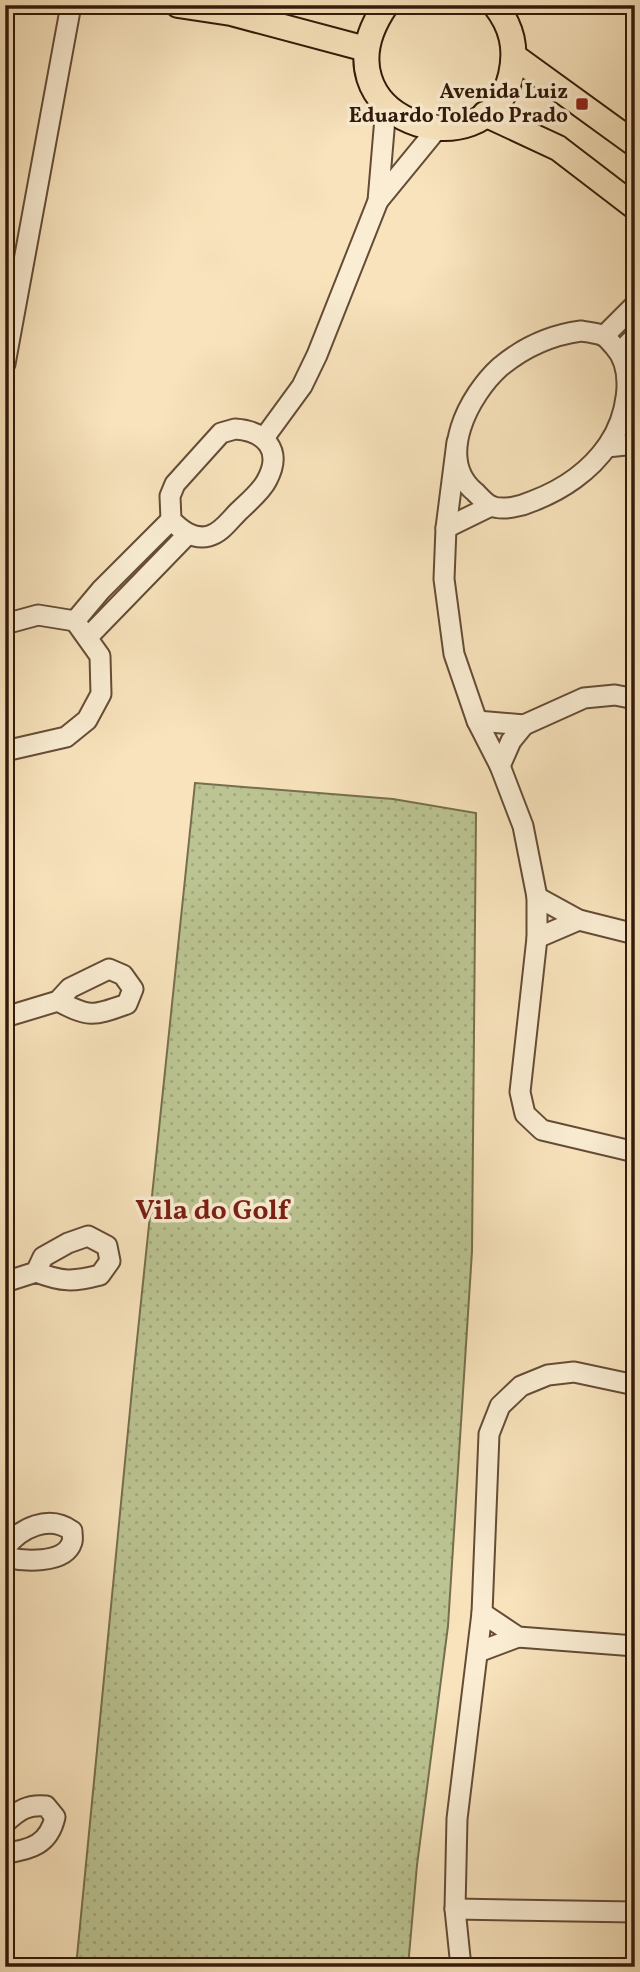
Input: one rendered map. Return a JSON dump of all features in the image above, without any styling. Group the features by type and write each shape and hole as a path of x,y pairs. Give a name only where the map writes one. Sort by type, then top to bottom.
{"main road":[{"path":"178,5 231,13 366,49"},
{"path":"386,5 372,25 366,49 368,70 376,93 386,106 406,121 437,130 458,127 485,114 497,103 509,84 515,58 512,36 505,17 495,5"},
{"path":"515,58 635,144"},
{"path":"485,114 558,148 635,207"}],"street":[{"path":"5,364 71,5"},
{"path":"264,438 302,386 317,355 377,201 386,106"},
{"path":"377,201 437,130"},
{"path":"604,336 635,305"},
{"path":"446,528 491,506 519,507 555,493 581,475 607,447 619,428 627,394 625,363 620,352 604,336 581,331 557,334 530,346 499,368 472,401 457,442 446,528 444,579 454,654 477,721 500,766 523,827 537,897 537,938 520,1092 525,1114 541,1130 635,1152"},
{"path":"620,352 635,337"},
{"path":"624,409 635,425"},
{"path":"75,621 101,590 171,520 170,496 175,484 221,433 235,429 251,430 264,438 272,450 272,466 267,482 219,532 208,536 188,534 171,520"},
{"path":"457,442 458,472 470,489 491,506"},
{"path":"607,447 635,444"},
{"path":"88,637 188,534"},
{"path":"5,624 38,615 75,621 100,656 102,694 87,720 66,737 5,751"},
{"path":"477,721 524,724 584,698 615,695 635,699"},
{"path":"500,766 511,741 524,724"},
{"path":"537,897 579,920 635,934"},
{"path":"537,938 579,920"},
{"path":"5,1017 58,1002"},
{"path":"5,1282 36,1272"},
{"path":"461,1967 455,1909 457,1819 482,1613 489,1434 500,1406 521,1385 548,1375 574,1372 635,1385"},
{"path":"5,1548 20,1532 46,1523 63,1525 72,1531 72,1542 64,1553 37,1561 5,1557"},
{"path":"482,1613 518,1637"},
{"path":"478,1652 518,1637 635,1646"},
{"path":"5,1823 16,1812 31,1805 46,1806 55,1816 52,1829 40,1843 23,1851 5,1853"},
{"path":"455,1909 635,1912"}],"green space":[{"path":"195,783 393,799 476,813 472,1251 448,1626 417,1865 408,1967 76,1967"}],"place":[{"name":"Avenida Luiz Eduardo Toledo Prado","path":"582,104"}],"district":[{"name":"Vila do Golf","path":"212,1211"}]}
